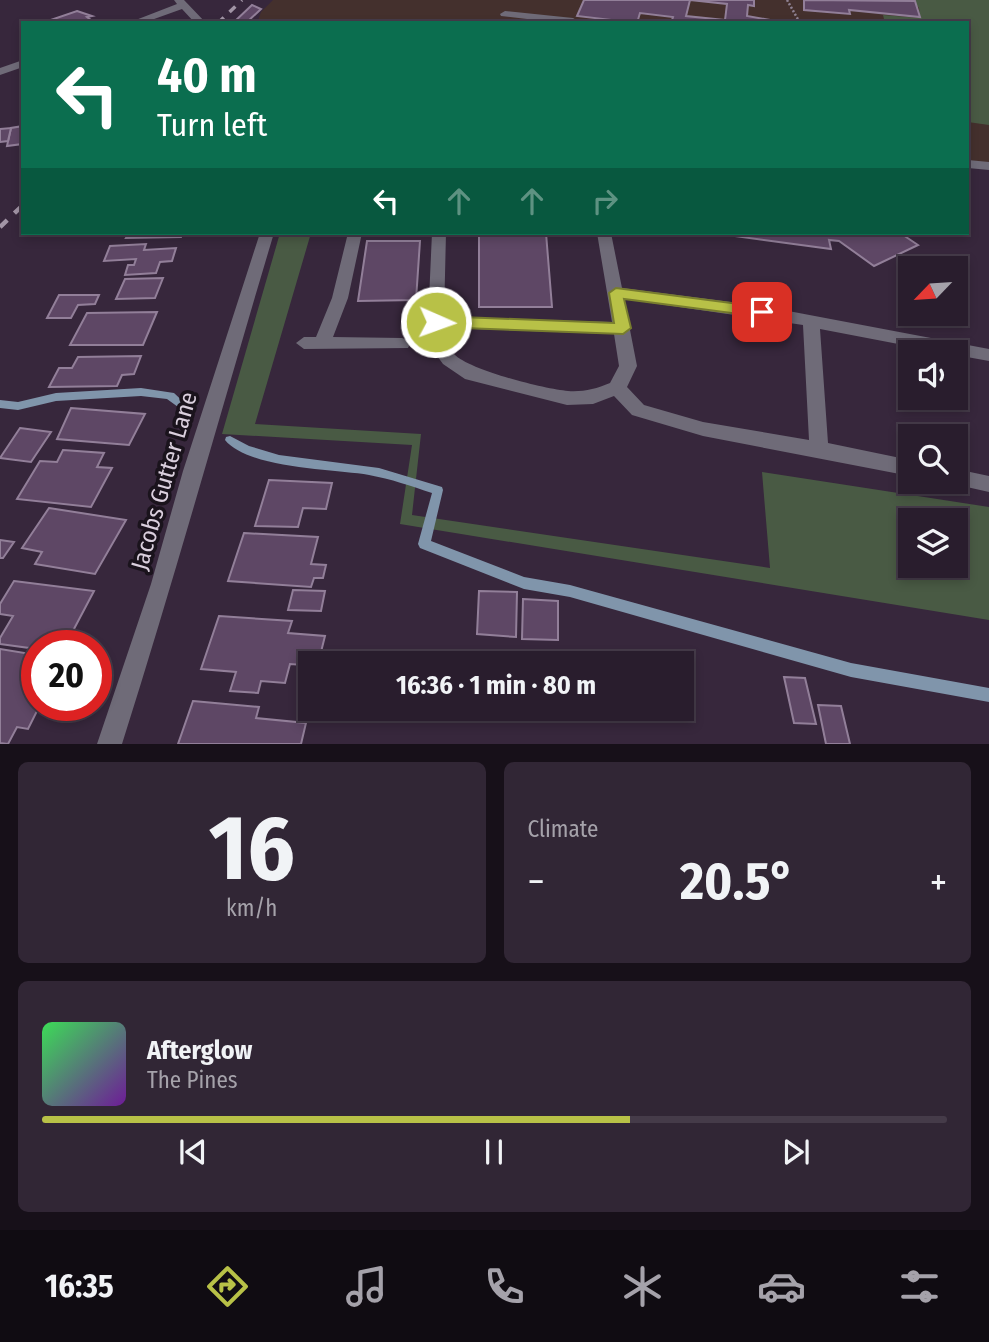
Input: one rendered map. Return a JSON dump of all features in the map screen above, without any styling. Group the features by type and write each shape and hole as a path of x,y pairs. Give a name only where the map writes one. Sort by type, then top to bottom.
{"street":[{"path":"513,0 503,18 573,21"},
{"path":"138,21 181,3 199,21"},
{"path":"0,72 21,64"},
{"path":"969,164 989,166"},
{"name":"Jacobs Gutter Lane","path":"109,744 162,584 193,471 266,235"},
{"path":"322,343 340,298 355,235"},
{"path":"439,235 436,322 441,349 449,360 471,374 567,398 593,397 617,388 628,366 604,235"},
{"path":"616,293 811,322 989,355"},
{"path":"436,322 623,328"},
{"path":"811,322 819,449"},
{"path":"304,343 402,344"},
{"path":"617,388 638,410 703,429 898,465"},
{"path":"968,480 989,484"}],"path":[{"path":"787,0 799,21"}],"shaded area":[{"path":"273,0 989,0 989,167 969,164 969,21 258,21 261,12"}],"green space":[{"path":"912,0 989,0 989,125 969,122 969,21 884,21 883,15 920,18 919,8"},
{"path":"279,235 310,235 255,424 421,434 412,515 770,568 762,472 989,507 989,620 400,524 412,445 222,434"}],"building":[{"path":"584,0 690,0 754,0 754,6 748,5 747,16 776,21 672,21 673,17 640,13 638,21 577,16","holes":["690,0 727,4 725,20 686,16"]},
{"path":"804,0 915,1 920,17 849,10 850,14 804,10"},
{"path":"252,5 261,9 248,21 235,21"},
{"path":"77,11 92,16 87,17 92,21 48,21"},
{"path":"21,126 21,144 7,146 11,128"},
{"path":"11,128 8,141 0,142 0,129"},
{"path":"128,235 182,235 181,237 126,238"},
{"path":"479,235 546,235 552,307 479,307"},
{"path":"903,235 918,245 874,266 839,241 829,240 831,249 734,236"},
{"path":"367,241 420,241 416,300 358,301"},
{"path":"146,244 144,250 176,248 172,261 160,262 156,273 125,275 128,265 134,265 136,259 104,261 110,246"},
{"path":"163,278 155,298 116,299 125,279"},
{"path":"59,295 99,295 95,304 78,305 71,318 47,318"},
{"path":"157,312 143,345 70,345 87,313"},
{"path":"141,356 134,374 122,375 117,386 49,387 59,368 72,368 78,357"},
{"path":"71,408 145,414 129,445 57,439"},
{"path":"20,428 51,432 31,462 0,458"},
{"path":"63,450 104,453 97,467 112,468 91,507 17,499 40,461 57,462"},
{"path":"269,480 332,483 326,509 303,508 298,527 255,526"},
{"path":"49,508 126,520 95,574 35,564 42,552 22,548"},
{"path":"244,533 318,537 311,564 326,565 323,578 314,578 311,587 228,581"},
{"path":"0,540 14,542 3,558 0,558"},
{"path":"14,581 94,591 73,630 21,630 21,647 0,644 0,638 13,616 0,614 0,604"},
{"path":"293,590 325,591 321,611 288,610"},
{"path":"479,591 517,592 516,637 477,634"},
{"path":"523,599 558,601 558,640 522,639"},
{"path":"219,616 292,621 288,633 325,636 321,651 298,651 298,665 290,664 285,683 261,681 258,693 230,691 236,672 201,669"},
{"path":"0,649 21,652 21,721 32,721 28,729 17,727 8,744 0,743"},
{"path":"784,677 805,678 816,724 794,723"},
{"path":"193,701 259,707 256,718 306,723 301,744 178,744"},
{"path":"818,705 841,706 850,744 826,744"}],"waterway":[{"path":"0,404 18,406 56,397 141,392 170,396 185,408"},
{"path":"230,440 261,455 370,471 438,490 424,544 524,583 570,591 851,670 989,695"}],"railway":[{"path":"220,21 242,0"},
{"path":"0,227 21,207"}],"route":[{"path":"436,322 623,328 616,293 762,312"}]}
